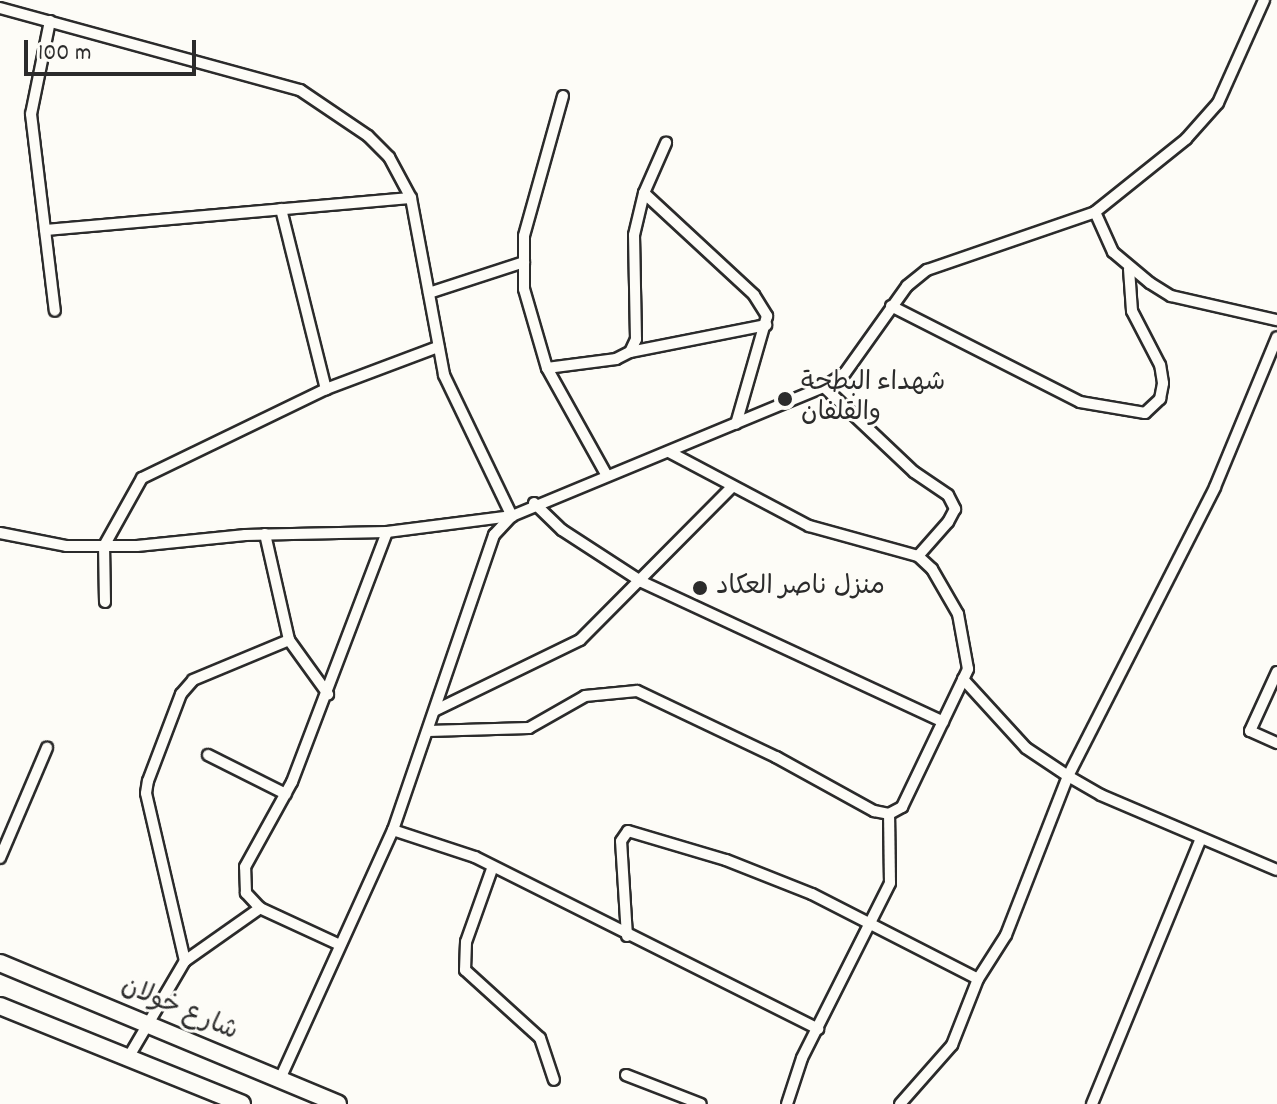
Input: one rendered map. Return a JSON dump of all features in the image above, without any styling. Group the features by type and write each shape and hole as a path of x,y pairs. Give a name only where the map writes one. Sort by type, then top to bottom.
{"main road":[{"name":"شارع خولان","path":"0,963 148,1022 338,1104"},
{"path":"0,1006 242,1104"}],"street":[{"path":"280,1079 393,830 494,535 512,516 534,503 669,452 824,387 845,373 891,306 927,270 1095,212 1186,139 1218,103 1264,0"},
{"path":"0,8 300,90 368,136 389,157 411,198 444,375 512,516"},
{"path":"50,21 31,114 55,311"},
{"path":"563,96 534,189 524,262 524,289 547,368 606,474"},
{"path":"630,352 636,339 634,235 644,193 666,143"},
{"path":"644,193 754,295 766,325 736,424"},
{"path":"45,230 411,198"},
{"path":"281,209 326,389"},
{"path":"1095,212 1113,252 1129,269 1171,296 1277,320"},
{"path":"429,293 524,262"},
{"path":"891,306 1080,402 1145,413 1160,399 1163,383 1160,365 1132,311 1129,269"},
{"path":"547,368 616,359 630,352 766,325"},
{"path":"900,1104 952,1045 978,979 1006,935 1068,776 1215,487 1277,337"},
{"path":"105,602 104,546 142,478 326,389 438,347"},
{"path":"824,387 914,472 948,495 955,509 948,522 918,556"},
{"path":"428,731 529,728 585,696 637,691 800,769 874,811 889,814 902,807 968,669 966,642 958,614 918,556 809,526 669,452"},
{"path":"436,710 580,640 642,582 732,487"},
{"path":"534,503 562,530 642,582 943,722"},
{"path":"0,533 66,546 104,546 265,534 387,532 512,516"},
{"path":"340,945 260,908 246,893 245,867 286,794 328,694 387,532"},
{"path":"265,534 289,640 328,694"},
{"path":"185,961 146,793 148,781 181,694 193,680 289,640"},
{"path":"1277,672 1250,731 1277,743"},
{"path":"963,679 1026,748 1068,776 1277,870"},
{"path":"0,858 47,748"},
{"path":"208,755 286,794"},
{"path":"787,1104 818,1029 890,883 893,854 889,814"},
{"path":"393,830 455,849 818,1029"},
{"path":"627,936 621,841 628,831 726,860 872,922 978,979"},
{"path":"1092,1104 1201,838"},
{"path":"492,869 466,942 465,970 540,1038 554,1080"},
{"path":"128,1058 185,961 260,908"},
{"path":"626,1075 701,1104"}],"place":[{"name":"شهداء البطحة والقلفان","path":"785,399"},
{"name":"منزل ناصر العكاد","path":"700,588"}]}
